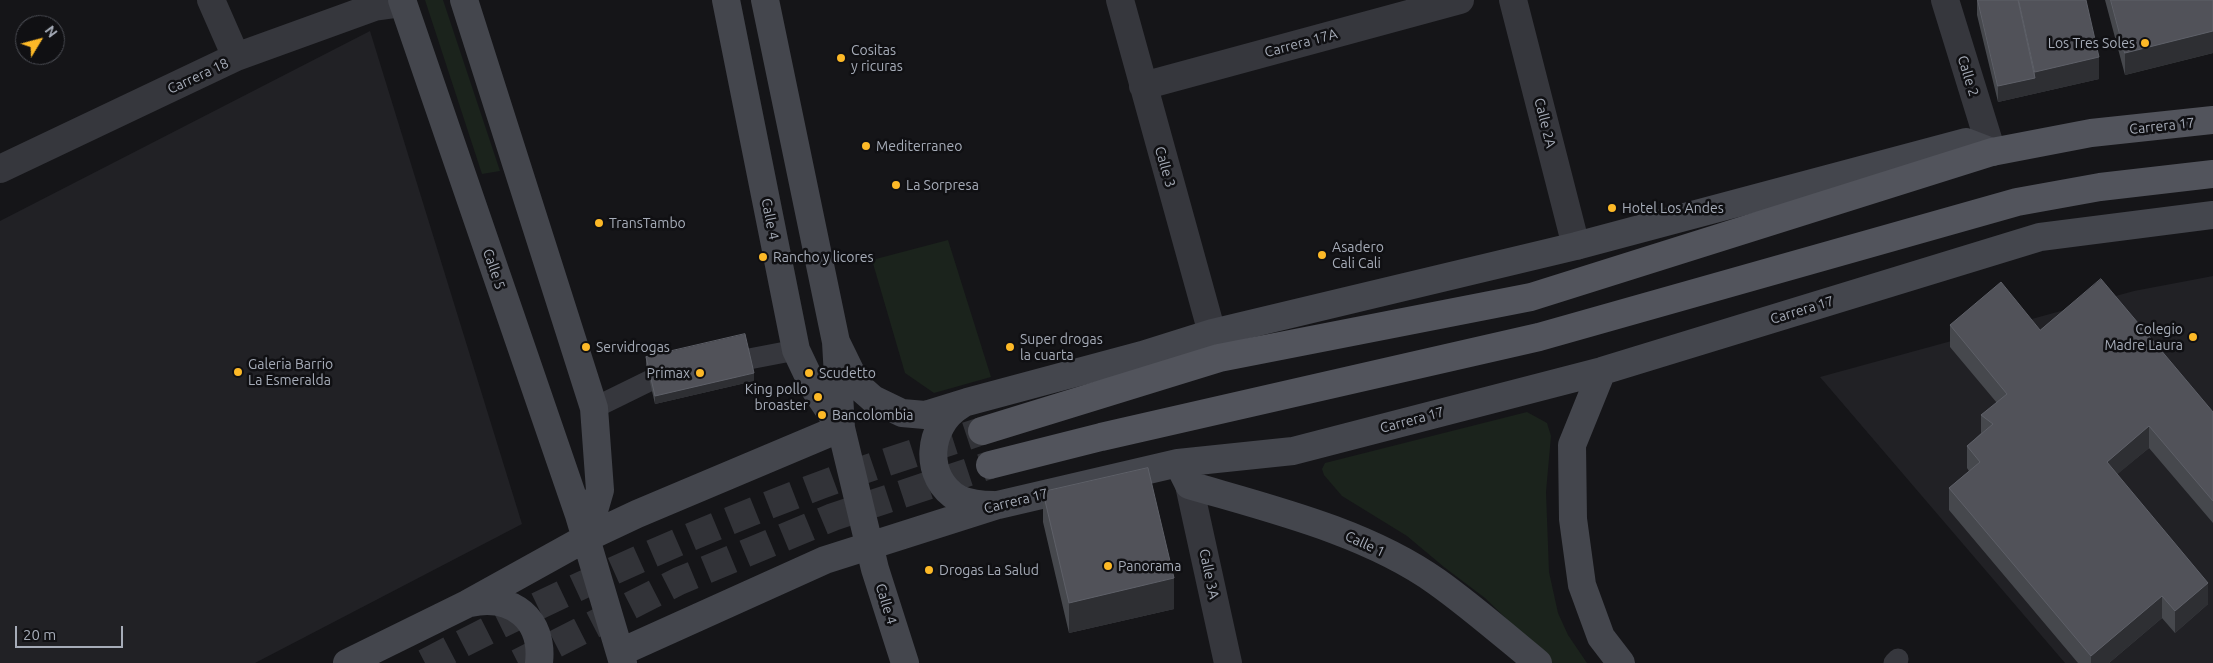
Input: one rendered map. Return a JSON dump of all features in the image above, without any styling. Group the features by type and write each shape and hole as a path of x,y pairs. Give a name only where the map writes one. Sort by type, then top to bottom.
{"main road":[{"path":"464,0 594,408 600,490 586,538"},
{"name":"Calle 4","path":"726,0 796,350 818,395 841,428"},
{"name":"Calle 4","path":"765,0 836,342 841,428 875,569 905,663"},
{"name":"Calle 5","path":"402,2 586,538 622,657"},
{"name":"Carrera 17","path":"982,431 1219,358 1531,297 1992,152 2091,133 2213,120"},
{"path":"836,342 857,384 873,399 902,413 924,415 1142,355 1212,333 1576,246 1966,142 1992,152"},
{"path":"990,465 1101,437 1539,337 2017,202 2100,188 2213,174"},
{"name":"Carrera 17","path":"622,657 825,560 998,505 1184,474 1293,451 1602,371 2040,237 2213,215"},
{"path":"1602,371 1572,445 1573,519 1582,585 1601,638 1620,663"},
{"path":"967,402 950,411 938,428 932,447 934,467 943,485 959,498 978,505 998,505"},
{"path":"347,663 467,604 586,538 637,514 841,428"},
{"name":"Calle 1","path":"1184,474 1326,526 1388,554 1436,581 1538,663"},
{"path":"467,604 487,599 507,603 523,613 535,630 540,650 539,663"}],"street":[{"path":"211,0 236,57"},
{"name":"Calle 3","path":"1120,0 1212,333"},
{"name":"Carrera 17A","path":"1143,86 1460,0"},
{"name":"Calle 2A","path":"1513,0 1576,246"},
{"name":"Calle 2","path":"1944,0 1992,152"},
{"name":"Carrera 18","path":"1,165 236,57 374,7 402,2"},
{"name":"Calle 3A","path":"1184,474 1228,663"}],"lane":[{"path":"748,359 796,350"},
{"path":"594,408 649,381"}],"shaded area":[{"path":"425,0 443,0 500,171 482,174"},
{"name":"Galeria Barrio La Esmeralda","path":"370,31 522,524 255,663 0,663 0,221"},
{"path":"948,240 991,377 934,393 905,373 872,260"},
{"path":"2213,276 2213,663 2065,663 1820,377 2134,291"},
{"path":"1527,412 1547,423 1551,436 1546,492 1549,572 1558,613 1568,635 1587,663 1552,663 1485,598 1407,536 1342,496 1324,475 1322,469 1325,463"}],"building":[{"path":"1978,0 2018,0 2035,78 1998,86"},
{"path":"2019,0 2086,0 2099,57 2035,72"},
{"path":"2111,0 2213,0 2213,31 2125,53"},
{"path":"2101,279 2213,412 2213,501 2149,426 2107,462 2208,583 2175,611 2162,596 2091,656 1949,488 1980,462 1967,446 1993,424 1981,415 2007,394 1950,325 2001,282 2040,330"},
{"name":"Primax","path":"745,334 754,373 655,396 646,357"},
{"name":"Panorama","path":"1148,468 1174,578 1069,603 1043,492"}],"tunnel":[{"path":"425,663 571,590 720,525 841,478 982,431"},
{"path":"518,663 679,581 833,517 990,465"}],"place":[{"name":"Los Tres Soles","path":"2145,43"},
{"name":"Cositas y ricuras","path":"841,58"},
{"name":"Mediterraneo","path":"866,146"},
{"name":"La Sorpresa","path":"896,185"},
{"name":"Hotel Los Andes","path":"1612,208"},
{"name":"TransTambo","path":"599,223"},
{"name":"Asadero Cali Cali","path":"1322,255"},
{"name":"Rancho y licores","path":"763,257"},
{"name":"Colegio Madre Laura","path":"2193,337"},
{"name":"Servidrogas","path":"586,347"},
{"name":"Super drogas la cuarta","path":"1010,347"},
{"name":"Galeria Barrio La Esmeralda","path":"238,372"},
{"name":"Primax","path":"700,373"},
{"name":"Scudetto","path":"809,373"},
{"name":"King pollo broaster","path":"818,397"},
{"name":"Bancolombia","path":"822,415"},
{"name":"Panorama","path":"1108,566"},
{"name":"Drogas La Salud","path":"929,570"}]}
